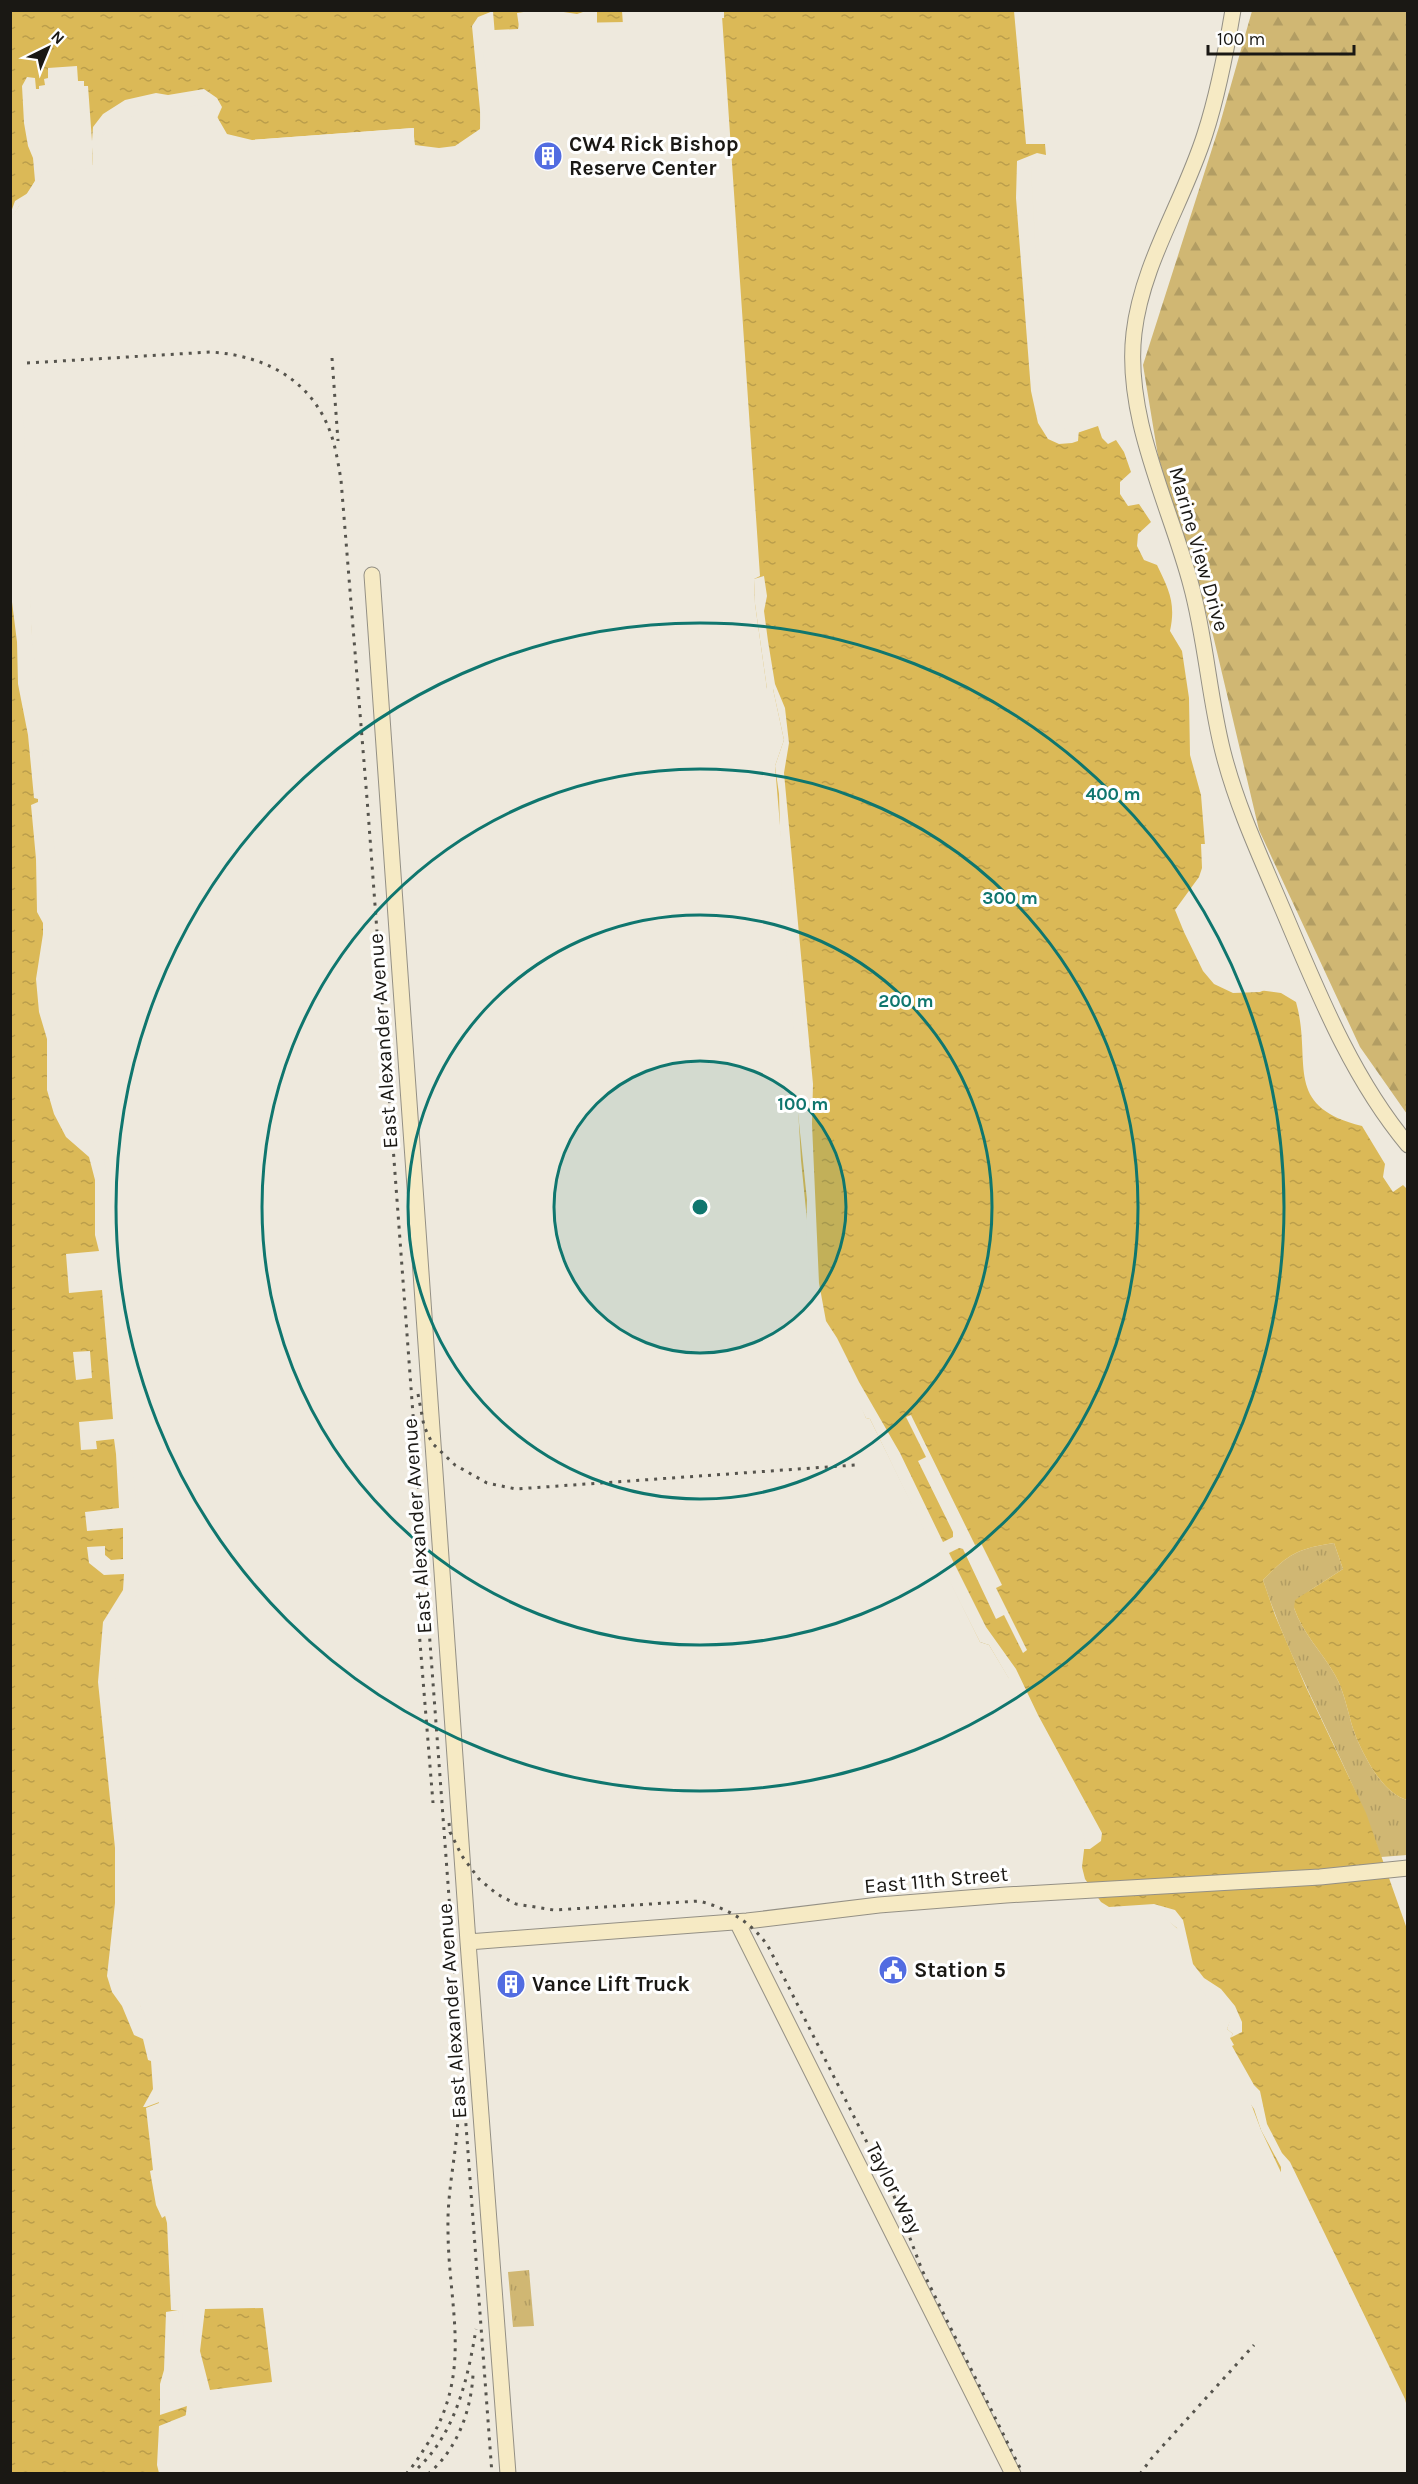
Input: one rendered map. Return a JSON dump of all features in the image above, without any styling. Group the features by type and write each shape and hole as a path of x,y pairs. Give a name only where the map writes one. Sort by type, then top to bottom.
{"street":[{"name":"Marine View Drive","path":"1233,10 1205,136 1153,261 1139,305 1134,333 1134,386 1144,432 1203,631 1222,748 1231,782 1305,963 1337,1031 1384,1114 1407,1145"},
{"name":"East Alexander Avenue","path":"372,575 468,1942 508,2474"},
{"name":"East 11th Street","path":"468,1942 737,1922 879,1905 1320,1877 1407,1868"},
{"name":"Taylor Way","path":"737,1922 1013,2474"}],"green space":[{"path":"1252,11 1407,11 1407,1114 1360,1047 1259,830 1213,635 1158,456 1143,365 1219,127"},
{"path":"1334,1543 1343,1569 1309,1591 1294,1608 1302,1626 1339,1682 1356,1737 1370,1765 1390,1790 1407,1800 1407,1855 1381,1857 1353,1787 1290,1650 1263,1580 1280,1564 1302,1550"},
{"path":"529,2270 534,2326 513,2327 508,2272"}],"water":[{"path":"11,11 1014,11 1026,144 1045,144 1046,155 1038,155 1028,169 1042,365 1053,423 1068,436 1098,426 1102,438 1108,444 1116,440 1124,452 1131,472 1120,482 1120,494 1128,506 1139,504 1151,522 1138,534 1137,546 1144,560 1157,565 1165,582 1172,604 1170,631 1182,651 1189,698 1190,755 1201,795 1207,870 1185,907 1183,920 1212,975 1227,986 1281,993 1296,1002 1305,1079 1310,1094 1320,1107 1337,1117 1362,1126 1385,1164 1383,1177 1393,1192 1403,1185 1407,1189 1407,1800 1390,1790 1370,1765 1356,1737 1339,1682 1302,1626 1294,1608 1295,1600 1343,1569 1334,1543 1302,1550 1280,1564 1263,1580 1275,1615 1305,1685 1366,1813 1407,1929 1407,2439 1261,2130 1250,2101 1254,2085 1232,2046 1234,2045 1230,2038 1233,2034 1227,2029 1232,2017 1194,1977 1180,1931 1161,1914 1146,1908 1109,1907 1101,1902 1085,1879 1082,1867 1086,1833 1013,1685 989,1645 980,1642 870,1419 866,1418 815,1301 801,1160 798,1108 801,1075 775,766 784,740 773,689 767,689 755,604 754,579 760,576 722,16 679,15 625,22 519,24 518,29 494,30 490,39 481,38 480,129 455,146 439,148 415,145 413,128 252,140 227,134 208,101 106,120 92,147 93,165 41,169 11,218"},
{"path":"10,363 21,426 49,979 71,1126 100,1151 138,1578 114,1622 110,1636 127,1959 150,2041 159,2103 146,2108 153,2170 167,2223 171,2310 178,2310 187,2405 185,2421 175,2451 175,2473 11,2473"},
{"path":"263,2308 272,2382 210,2390 200,2351 205,2309"}],"pier":[{"path":"493,11 495,36 492,42 484,41 483,54 489,81 482,131 472,26 478,17"},
{"path":"530,11 577,14 597,11 597,23 519,27 517,13"},
{"path":"622,11 724,11 724,18 680,18 623,25"},
{"path":"77,66 78,81 84,81 84,86 88,86 92,141 93,127 103,114 125,100 156,93 168,95 204,89 217,98 222,107 215,123 206,104 143,114 108,123 97,144 92,148 93,168 43,172 31,195 19,206 10,221 15,201 28,193 35,181 33,158 28,146 24,123 22,86 27,77 35,78 36,89 39,89 39,86 45,85 44,79 48,78 48,68"},
{"path":"414,128 414,138 411,139 411,131 253,143 252,140"},
{"path":"1037,153 1046,155 1039,158 1031,169 1046,378 1056,422 1068,432 1079,429 1078,441 1072,443 1059,444 1048,439 1038,423 1031,391 1016,198 1017,161"},
{"path":"10,360 13,363 24,426 32,635 44,770 56,861 60,960 52,979 56,1017 66,1044 74,1125 103,1152 118,1250 141,1578 133,1607 116,1624 113,1637 133,1919 130,1959 160,2071 162,2101 146,2107 143,2107 153,2089 151,2061 148,2060 143,2039 134,2035 122,2006 112,1992 107,1976 115,1903 115,1848 98,1682 103,1622 123,1590 124,1574 104,1575 89,1563 87,1547 105,1546 105,1555 111,1560 123,1559 123,1528 87,1531 85,1512 119,1508 116,1454 114,1439 96,1441 97,1449 81,1450 79,1422 113,1419 102,1290 69,1293 66,1254 99,1251 95,1235 95,1180 89,1157 66,1137 54,1114 47,1090 47,1039 39,1012 36,979 43,923 37,912 36,859 31,805 38,802 38,799 34,798 28,735 18,684 17,642 11,594"},
{"path":"764,576 767,596 764,611 768,641 775,684 785,708 789,743 784,773 813,1084 812,1124 819,1283 826,1321 900,1453 943,1542 953,1537 953,1532 918,1461 926,1457 906,1417 911,1415 975,1545 981,1543 1002,1585 996,1588 1027,1650 1023,1653 1004,1615 996,1619 963,1549 959,1548 949,1553 986,1627 1016,1669 1038,1715 1102,1833 1101,1841 1090,1849 1083,1849 1085,1839 1083,1833 1034,1741 1009,1684 1009,1679 989,1645 980,1642 938,1559 935,1560 930,1549 932,1547 870,1419 866,1418 809,1315 812,1301 806,1233 807,1200 795,1084 798,1075 782,902 779,794 775,766 784,740 773,689 767,689 755,604 754,579"},
{"path":"1201,844 1207,844 1210,870 1201,891 1188,908 1186,920 1214,973 1228,983 1269,988 1260,992 1233,993 1214,984 1203,971 1175,910 1199,877 1202,868"},
{"path":"90,1351 92,1378 76,1380 73,1352"},
{"path":"1154,1904 1175,1910 1183,1920 1193,1964 1204,1978 1221,1989 1235,2006 1242,2022 1242,2032 1230,2038 1233,2034 1227,2029 1231,2017 1213,2003 1192,1980 1181,1959 1177,1928 1160,1915 1151,1912 1107,1909"},
{"path":"1254,2085 1260,2091 1267,2124 1282,2153 1290,2162 1405,2399 1408,2442 1385,2399 1281,2175 1281,2167 1247,2099 1250,2087"},
{"path":"156,2169 168,2214 162,2218 156,2205 150,2171"},
{"path":"178,2310 182,2313 184,2336 182,2346 186,2362 190,2405 160,2415 160,2384 164,2370 166,2312"},
{"path":"189,2414 178,2451 178,2474 159,2473 157,2465 159,2426"}],"railway":[{"path":"27,363 211,352 253,360 272,367 289,377 304,390 327,423 336,453 341,480 368,811 492,2474"},
{"path":"332,358 338,441"},
{"path":"418,1394 424,1426 432,1443 455,1465 487,1483 516,1489 855,1465"},
{"path":"419,1630 433,1803"},
{"path":"449,1823 450,1832 462,1856 479,1879 497,1894 516,1904 554,1910 699,1901 738,1917 761,1937 768,1946 894,2196 922,2270 1023,2474"},
{"path":"406,2474 430,2440 443,2414 451,2388 455,2362 448,2215 458,2119"},
{"path":"418,2468 431,2454 451,2421 464,2385 476,2329"},
{"path":"1140,2474 1254,2345"},
{"path":"428,2474 447,2453 461,2429 466,2416 473,2375"}],"place":[{"name":"CW4 Rick Bishop Reserve Center","path":"548,156"},
{"name":"Station 5","path":"893,1970"},
{"name":"Vance Lift Truck","path":"511,1984"}]}
